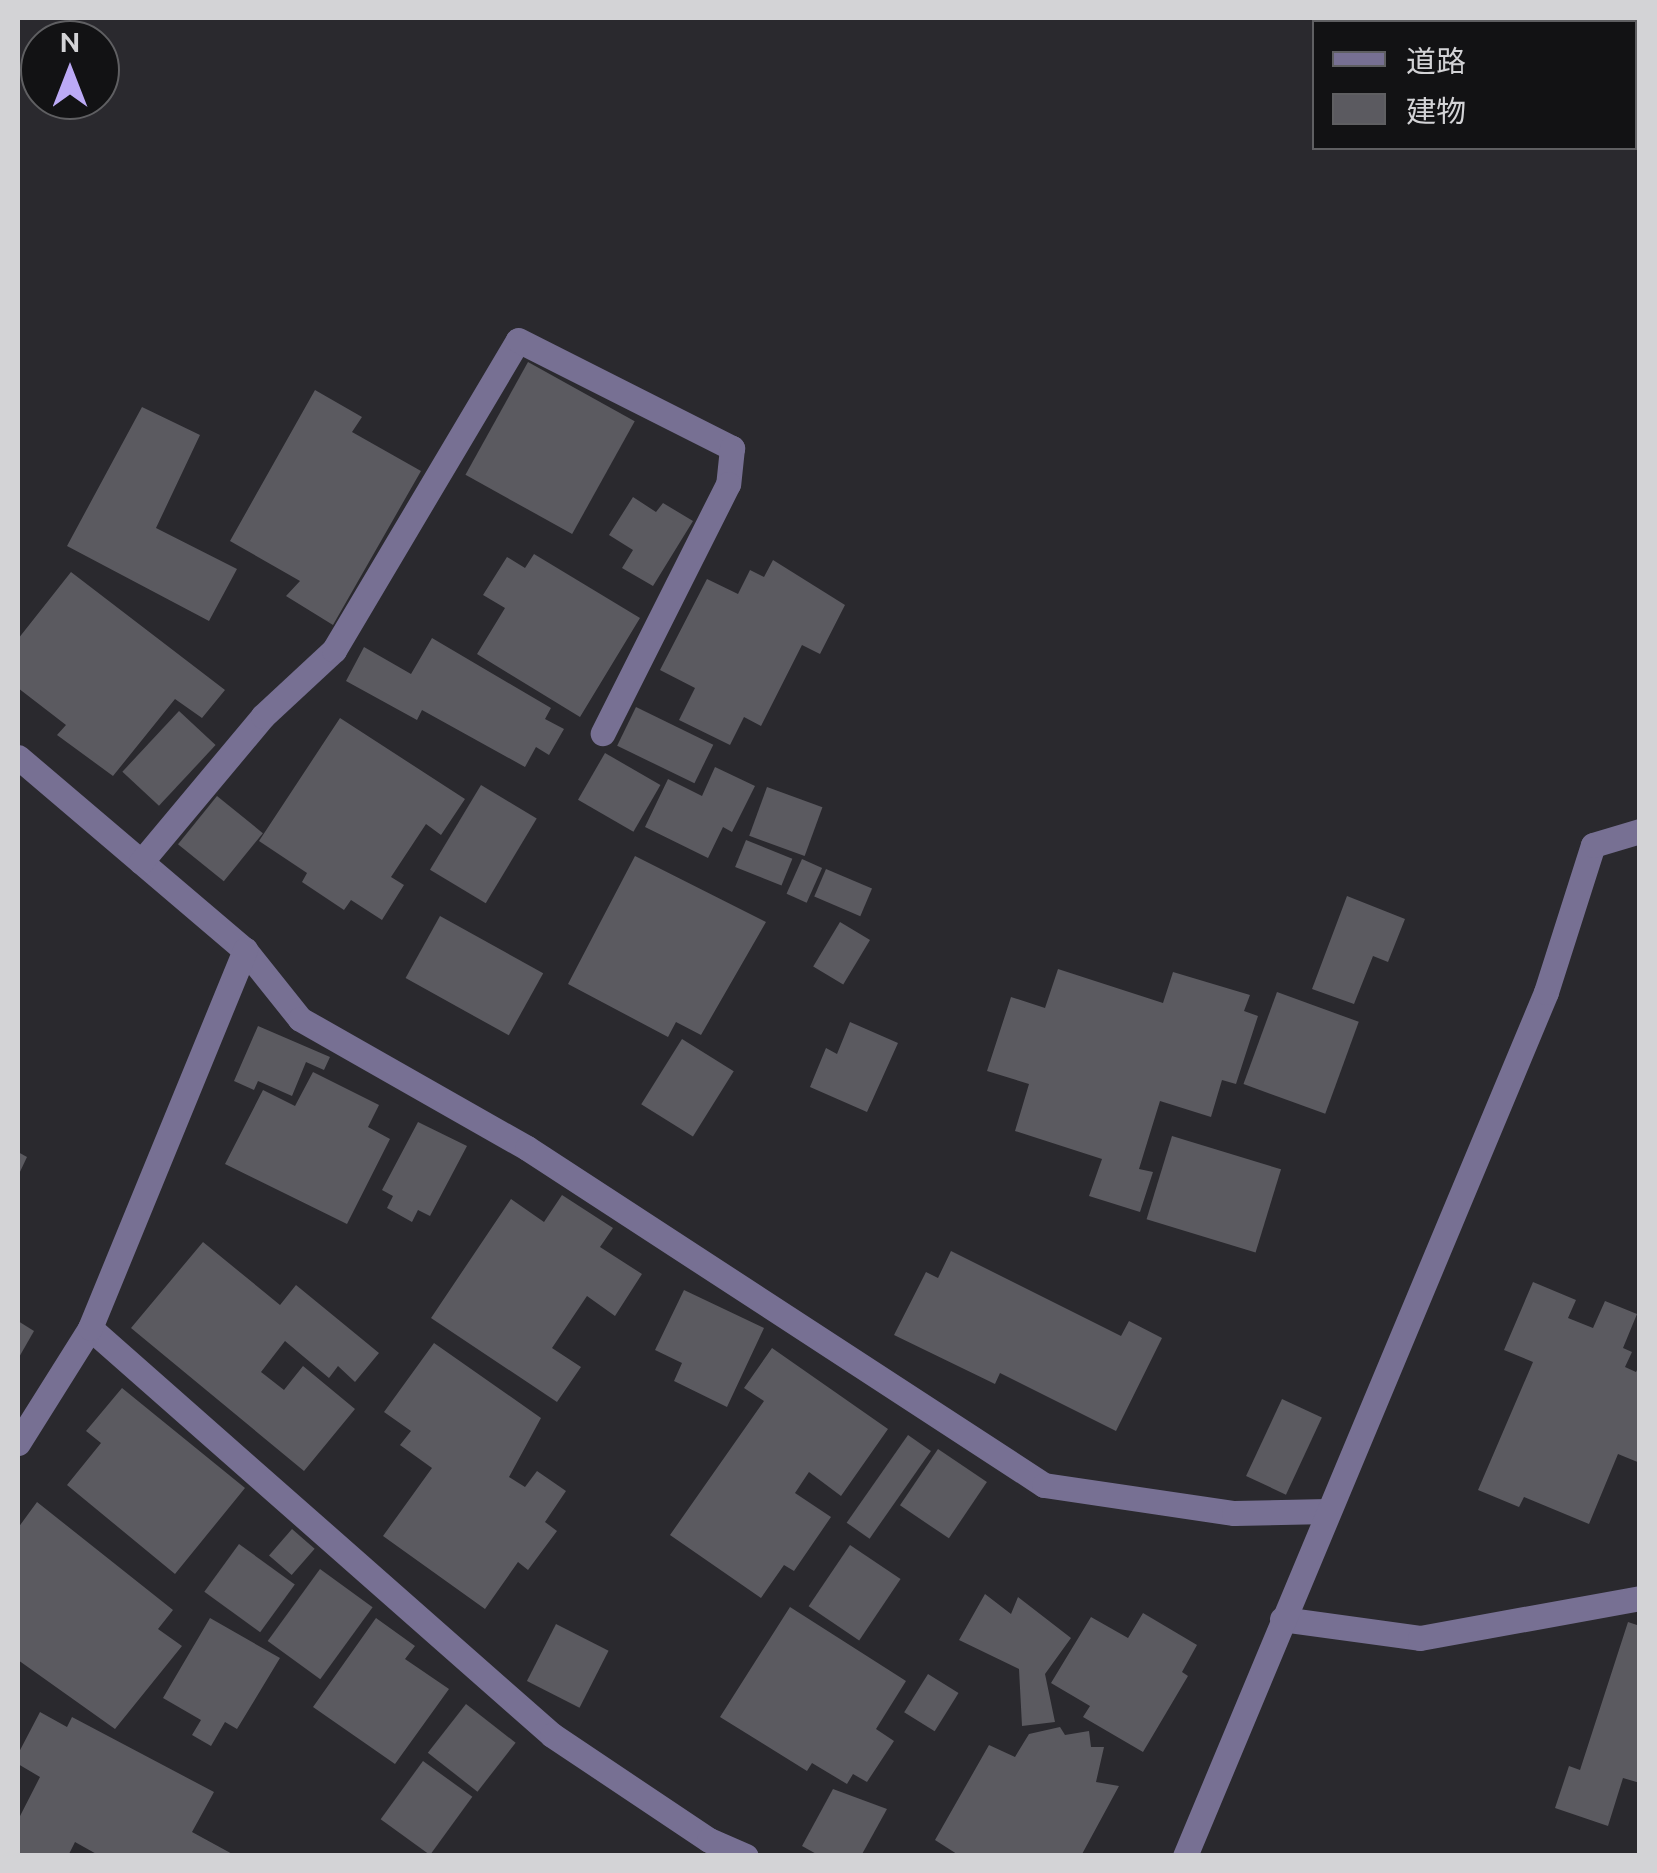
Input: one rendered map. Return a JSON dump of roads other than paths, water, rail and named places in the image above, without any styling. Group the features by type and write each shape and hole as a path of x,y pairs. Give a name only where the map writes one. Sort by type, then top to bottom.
{"street":[{"path":"141,862 263,716 334,650 518,340 732,448 728,484 603,733"},
{"path":"18,757 244,950 300,1019 527,1148 1044,1484 1234,1513 1328,1510"},
{"path":"1186,1856 1546,992 1593,846 1640,831"},
{"path":"18,1443 90,1328 244,950"},
{"path":"90,1328 552,1735 702,1848 746,1856"},
{"path":"1282,1619 1420,1638 1640,1598"}]}
